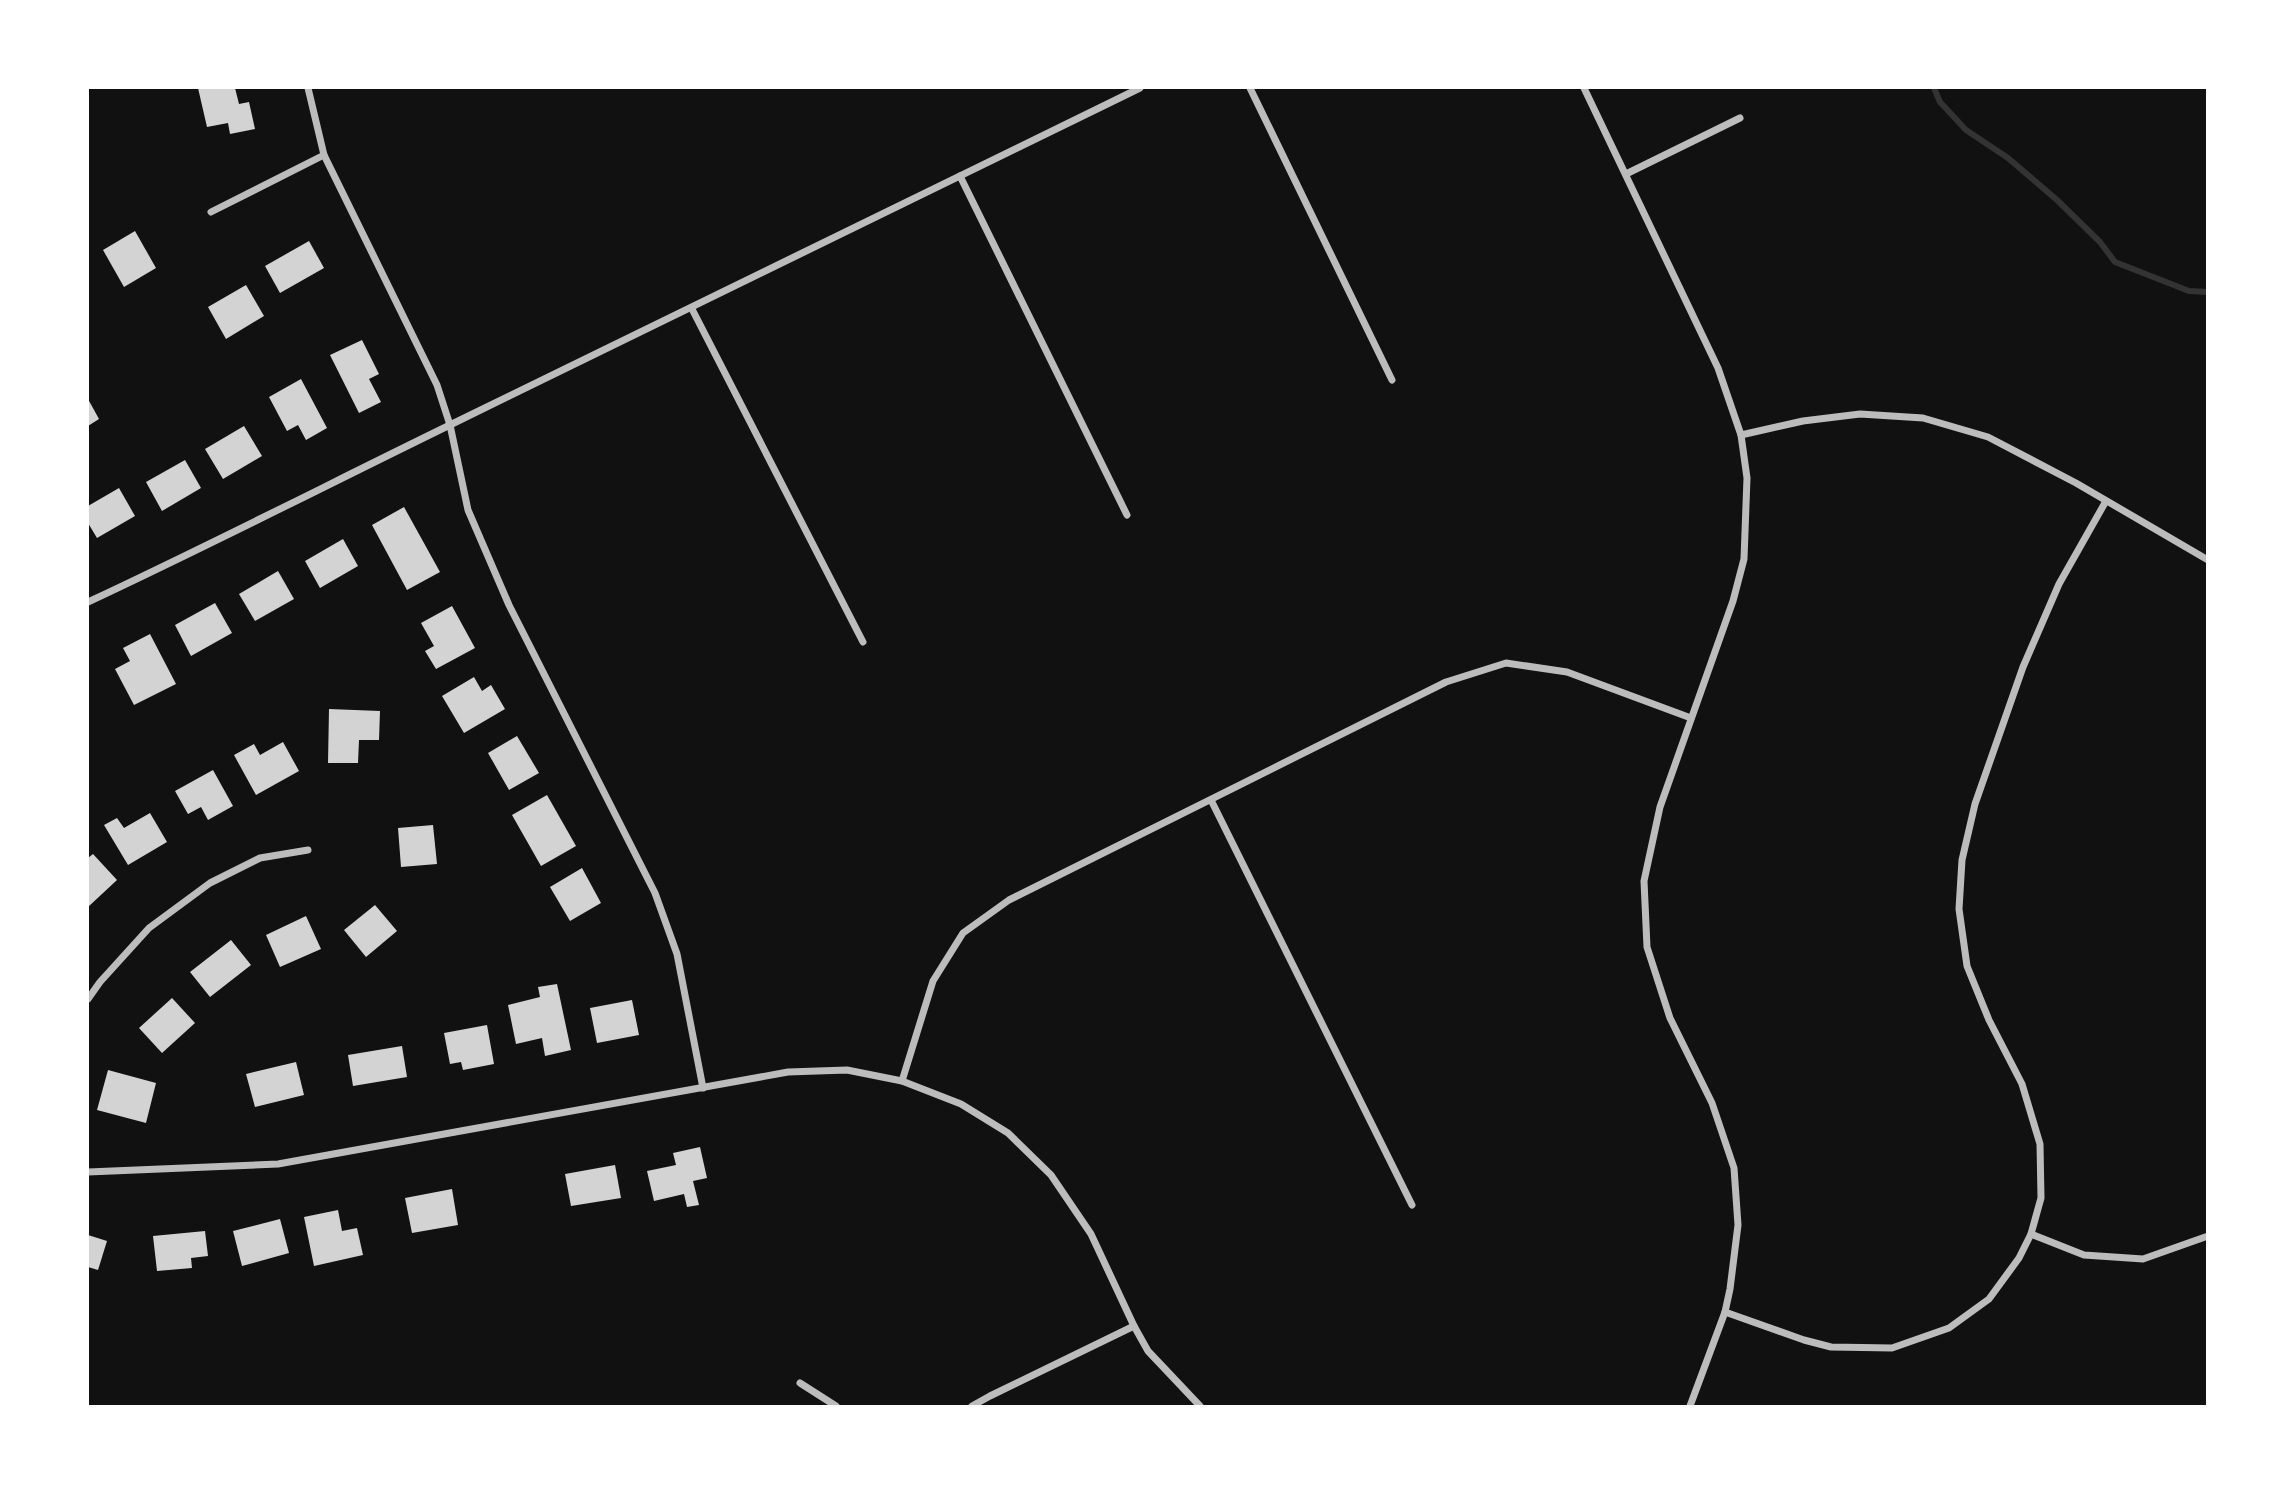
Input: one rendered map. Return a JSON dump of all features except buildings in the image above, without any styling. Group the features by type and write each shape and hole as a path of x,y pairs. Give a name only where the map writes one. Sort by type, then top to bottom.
{"street":[{"path":"308,88 324,155 437,385 450,425 468,510 509,605 655,893 677,954 704,1088"},
{"path":"88,603 199,551 450,425 1140,88"},
{"path":"1250,88 1392,380"},
{"path":"1584,88 1718,368 1741,435 1747,478 1744,559 1733,601 1660,807 1644,881 1647,947 1670,1018 1712,1103 1734,1168 1738,1225 1730,1289 1725,1312 1690,1406"},
{"path":"1626,174 1741,118"},
{"path":"211,212 324,155"},
{"path":"960,176 1127,515"},
{"path":"692,309 863,642"},
{"path":"1741,435 1803,421 1860,414 1923,418 1989,437 2106,501 2207,561"},
{"path":"1725,1312 1832,1347 1892,1348 1950,1328 1989,1298 2019,1258 2031,1234 2041,1198 2040,1144 2022,1084 1989,1020 1967,966 1959,909 1962,860 1975,804 2023,667 2059,584 2106,501"},
{"path":"902,1081 933,981 963,933 1009,900 1446,682 1506,663 1567,672 1691,718"},
{"path":"1211,800 1412,1205"},
{"path":"88,999 149,928 210,883 260,858 308,850"},
{"path":"88,1172 278,1164 788,1072 847,1070 902,1081 961,1104 996,1126 1051,1175 1091,1234 1148,1351 1200,1406"},
{"path":"2031,1234 2084,1255 2143,1259 2207,1236"},
{"path":"972,1406 1134,1326"},
{"path":"800,1383 836,1406"}],"waterway":[{"path":"1934,88 1940,102 1966,130 2008,158 2057,200 2100,242 2115,262 2189,291 2208,292"}]}
